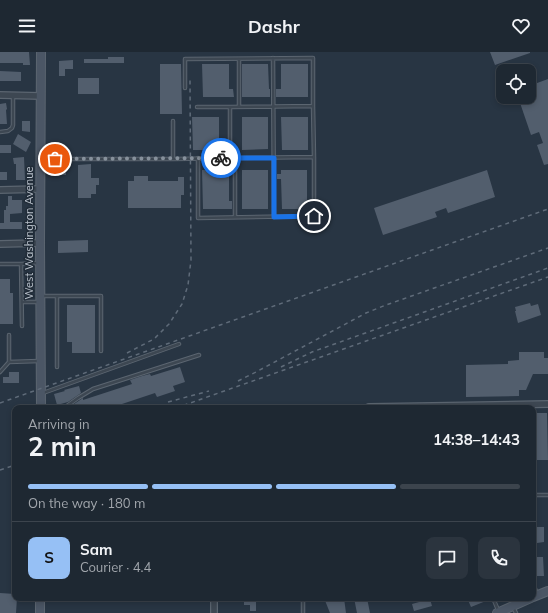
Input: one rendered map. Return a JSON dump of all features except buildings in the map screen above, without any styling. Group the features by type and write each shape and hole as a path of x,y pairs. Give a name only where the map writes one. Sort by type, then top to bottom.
{"main road":[{"name":"West Washington Avenue","path":"41,52 41,405"},
{"path":"536,596 548,591"},
{"path":"40,601 40,613"},
{"path":"498,613 514,610 528,601"}],"street":[{"path":"0,95 41,96"},
{"path":"0,190 40,189"},
{"path":"0,244 40,244"},
{"path":"503,405 548,404"},
{"path":"214,601 214,613"}],"lane":[{"path":"273,58 274,217"},
{"path":"186,88 185,59 313,58 314,216 198,218 198,158"},
{"path":"239,59 239,106"},
{"path":"0,132 8,131 12,128 13,95"},
{"path":"230,106 230,158"},
{"path":"197,107 313,106"},
{"path":"173,121 173,159"},
{"path":"40,159 314,157"},
{"path":"235,158 235,217"},
{"path":"0,264 40,263"},
{"path":"21,264 22,326"},
{"path":"22,302 56,296 101,296 101,351"},
{"path":"56,296 56,367"},
{"path":"0,372 9,362 9,335"},
{"path":"41,391 179,344"},
{"path":"69,405 93,389 199,355"},
{"path":"9,362 41,361"},
{"path":"536,495 548,495"},
{"path":"303,601 304,613"},
{"path":"494,601 498,613"}],"railway":[{"path":"127,353 154,339 169,324 182,304 188,285 191,260 190,80"},
{"path":"0,403 548,209"},
{"path":"238,381 366,313 548,248"},
{"path":"281,367 312,352 548,268"},
{"path":"185,405 548,277"},
{"path":"168,402 209,391"},
{"path":"0,470 12,466"}],"way so far":[{"path":"55,159 221,158"}],"route":[{"path":"221,158 274,158 274,217 314,216"}]}
